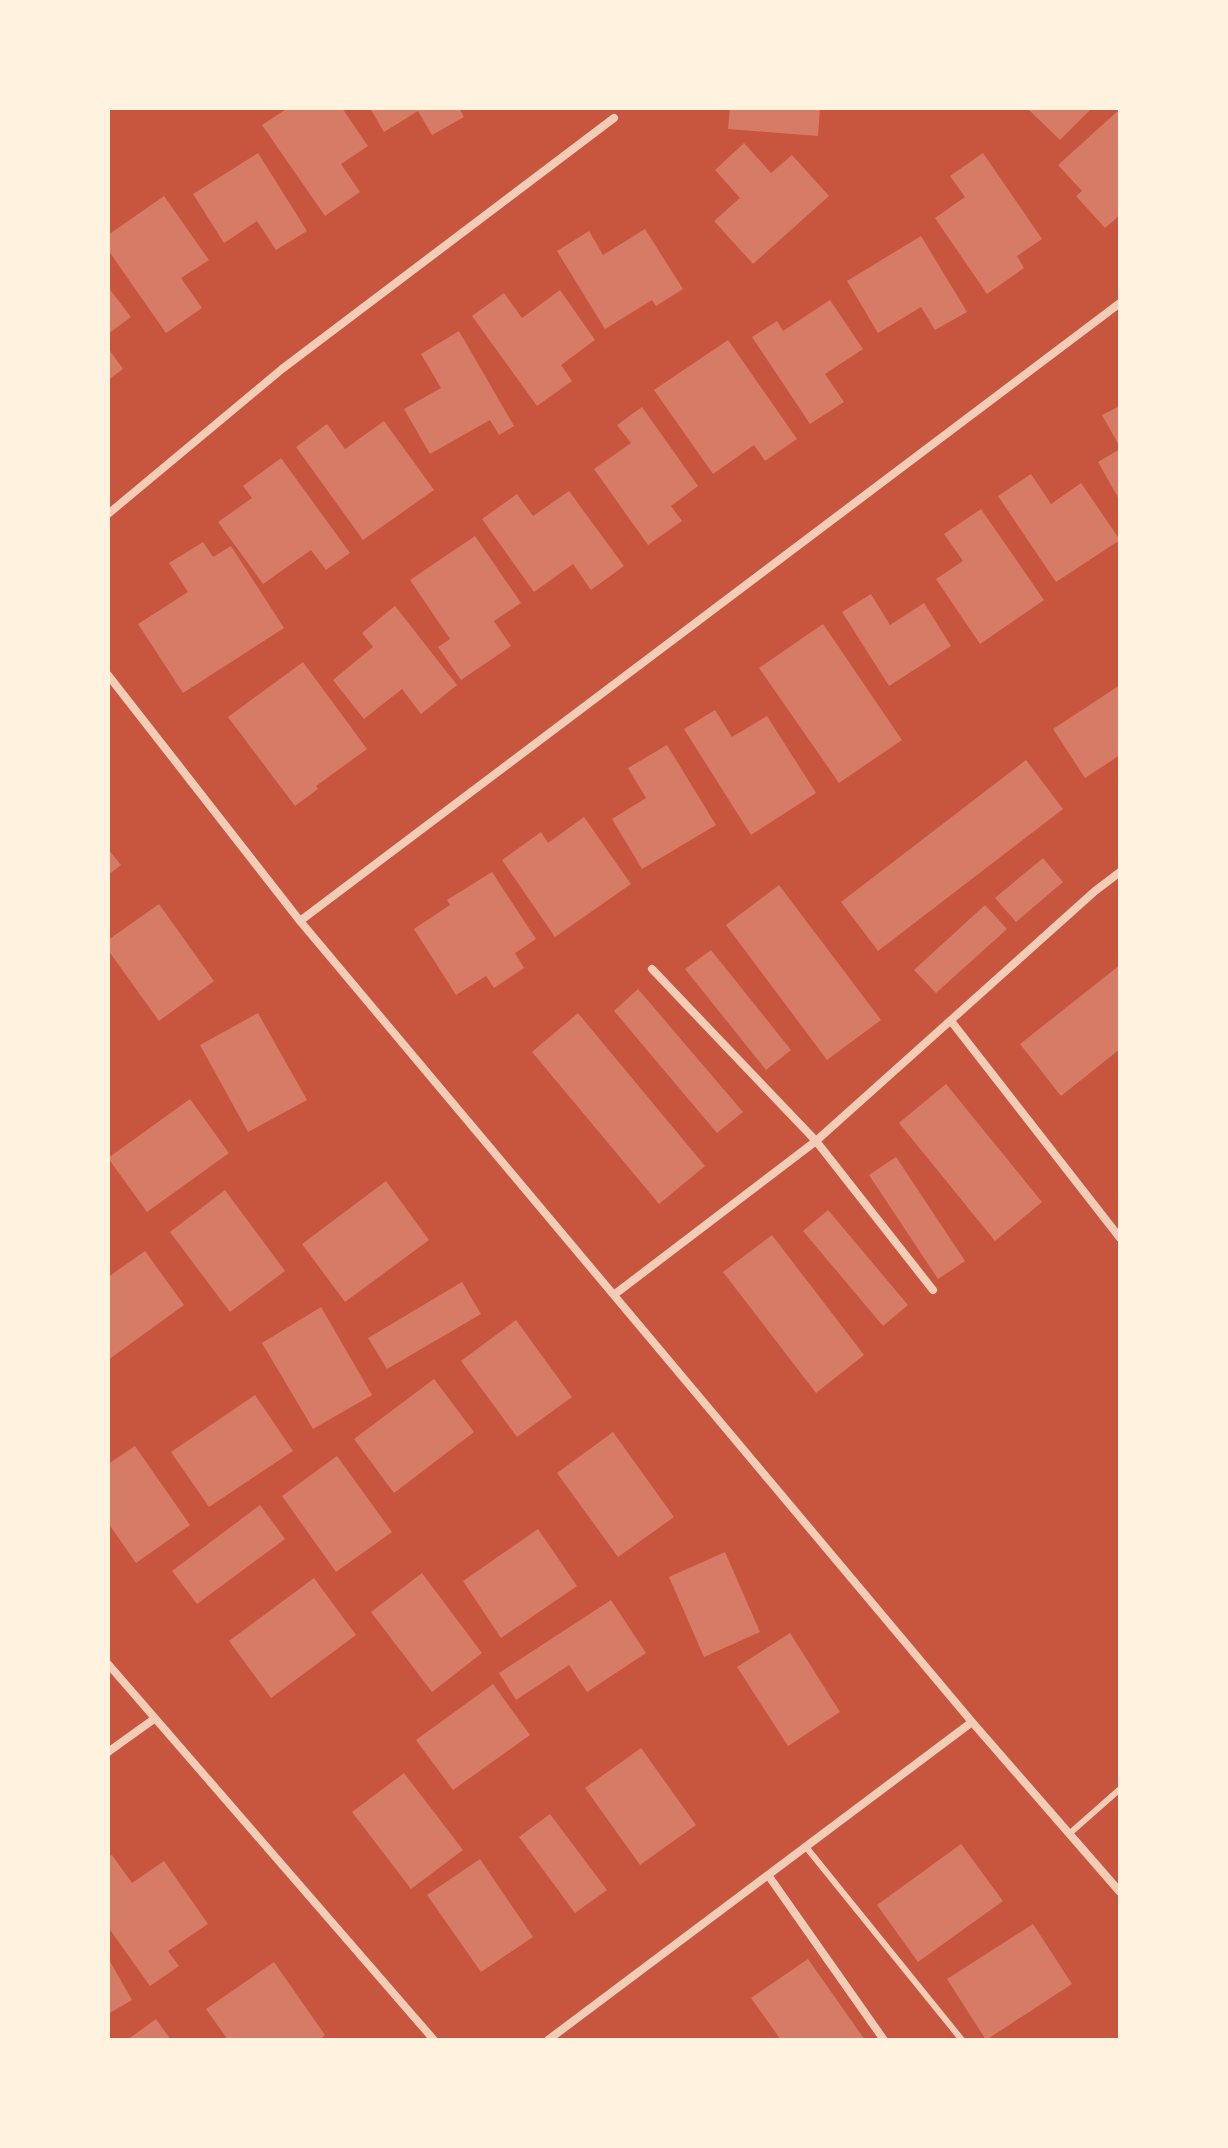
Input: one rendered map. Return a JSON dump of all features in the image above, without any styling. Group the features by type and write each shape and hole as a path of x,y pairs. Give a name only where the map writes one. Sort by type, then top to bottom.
{"street":[{"path":"108,514 282,369 614,118"},
{"path":"300,921 1120,303"},
{"path":"108,675 300,921 972,1722 1120,1892"},
{"path":"615,1294 816,1141 1120,872"},
{"path":"652,969 816,1141 933,1290"},
{"path":"951,1021 1120,1238"},
{"path":"108,1664 434,2040"},
{"path":"108,1752 154,1719"},
{"path":"548,2040 972,1722"},
{"path":"768,1875 884,2040"}],"lane":[{"path":"1069,1834 1120,1789"},
{"path":"806,1847 962,2040"}],"building":[{"path":"288,108 342,108 368,146 341,164 360,192 325,216 262,125"},
{"path":"370,108 459,108 464,117 432,135 418,111 384,132"},
{"path":"730,108 820,108 818,136 728,129"},
{"path":"1027,108 1092,108 1060,140"},
{"path":"1120,109 1120,215 1105,228 1076,196 1082,191 1058,165"},
{"path":"744,143 771,173 792,155 829,196 753,264 714,221 740,198 715,170"},
{"path":"258,153 307,231 276,250 257,221 224,243 193,194"},
{"path":"983,153 1042,239 1017,256 1024,268 987,294 935,218 965,197 950,176"},
{"path":"164,196 209,260 181,278 202,308 166,333 108,250 108,235"},
{"path":"645,229 683,289 656,306 652,300 605,329 557,251 589,231 603,255"},
{"path":"921,236 967,312 935,330 921,307 878,333 847,281"},
{"path":"108,287 131,317 108,334"},
{"path":"560,290 595,340 561,365 572,381 537,406 472,316 504,293 522,318"},
{"path":"830,300 863,349 825,374 844,402 810,424 752,337 777,321 783,331"},
{"path":"459,331 514,426 499,435 490,420 430,454 404,409 441,388 421,354"},
{"path":"728,340 797,439 765,461 754,445 713,474 654,390"},
{"path":"108,348 123,369 108,380"},
{"path":"1120,406 1120,447 1102,415"},
{"path":"642,407 698,486 671,506 682,521 648,545 594,469 631,443 617,425"},
{"path":"384,421 434,490 363,540 296,447 327,424 345,449"},
{"path":"1120,449 1120,501 1098,462"},
{"path":"281,458 350,553 326,570 311,550 263,584 218,522 252,498 243,486"},
{"path":"1031,474 1051,504 1081,483 1120,540 1056,582 998,496"},
{"path":"569,491 624,566 591,590 573,564 534,592 482,519 517,494 533,516"},
{"path":"981,509 1044,600 980,644 936,579 963,561 944,534"},
{"path":"475,536 521,603 494,621 511,646 461,680 438,647 450,639 410,580"},
{"path":"203,542 213,557 231,546 284,628 183,693 138,624 188,592 169,563"},
{"path":"871,594 890,625 924,603 951,646 889,686 842,612"},
{"path":"395,606 457,685 421,714 402,689 364,719 333,680 373,647 362,633"},
{"path":"823,624 902,740 839,783 759,668"},
{"path":"303,662 367,749 316,786 318,789 295,806 228,717"},
{"path":"1120,685 1120,755 1085,778 1053,729"},
{"path":"715,710 732,737 767,716 816,793 751,835 684,729"},
{"path":"667,745 716,825 642,869 612,819 646,798 628,768"},
{"path":"1026,760 1063,809 878,951 841,902"},
{"path":"584,817 631,884 555,937 502,860 541,832 548,843"},
{"path":"108,849 121,865 108,875"},
{"path":"1043,858 1063,882 1016,922 995,898"},
{"path":"492,872 536,939 515,953 524,968 494,988 486,976 456,995 414,929 450,905 447,900"},
{"path":"779,885 881,1020 827,1060 726,925"},
{"path":"159,904 214,981 159,1021 108,950 108,940"},
{"path":"985,905 1007,929 936,993 914,970"},
{"path":"711,950 791,1050 766,1070 685,969"},
{"path":"1120,965 1120,1049 1061,1096 1020,1044"},
{"path":"638,989 743,1112 717,1133 614,1011"},
{"path":"258,1013 307,1100 248,1132 200,1045"},
{"path":"578,1013 705,1166 659,1204 532,1052"},
{"path":"946,1084 1042,1202 995,1241 899,1123"},
{"path":"190,1099 229,1153 147,1212 108,1158"},
{"path":"896,1157 965,1261 938,1279 869,1175"},
{"path":"386,1181 429,1240 345,1302 302,1244"},
{"path":"225,1190 285,1271 230,1312 170,1232"},
{"path":"828,1210 908,1305 883,1326 803,1231"},
{"path":"772,1235 864,1355 816,1393 723,1272"},
{"path":"145,1251 184,1305 108,1360 108,1277"},
{"path":"462,1282 481,1314 387,1369 368,1338"},
{"path":"321,1307 372,1395 313,1429 262,1343"},
{"path":"516,1320 572,1397 517,1437 461,1361"},
{"path":"434,1379 474,1432 394,1493 354,1439"},
{"path":"255,1395 293,1451 209,1507 171,1452"},
{"path":"613,1432 674,1517 618,1557 557,1473"},
{"path":"135,1446 190,1525 136,1563 108,1523 108,1464"},
{"path":"337,1456 392,1532 336,1572 282,1496"},
{"path":"260,1505 285,1539 197,1604 172,1571"},
{"path":"538,1529 577,1586 501,1638 463,1581"},
{"path":"725,1552 760,1632 704,1657 669,1577"},
{"path":"422,1573 482,1653 432,1692 371,1612"},
{"path":"314,1578 356,1635 271,1698 229,1641"},
{"path":"611,1600 646,1653 587,1692 569,1665 516,1700 499,1673"},
{"path":"790,1633 840,1712 788,1746 737,1667"},
{"path":"493,1684 530,1735 453,1790 416,1740"},
{"path":"641,1748 696,1825 640,1865 585,1788"},
{"path":"404,1773 463,1850 411,1889 352,1812"},
{"path":"550,1814 607,1890 575,1913 519,1837"},
{"path":"961,1844 1003,1901 918,1962 877,1905"},
{"path":"112,1855 132,1883 164,1861 208,1924 168,1951 179,1966 150,1986 108,1927 108,1857"},
{"path":"480,1859 533,1937 481,1972 427,1895"},
{"path":"1033,1924 1072,1984 986,2040 947,1979"},
{"path":"108,1958 132,2000 108,2014"},
{"path":"808,1959 865,2040 781,2040 751,1998"},
{"path":"274,1962 325,2035 319,2040 228,2040 206,2009"},
{"path":"156,2019 171,2040 127,2040"}]}
